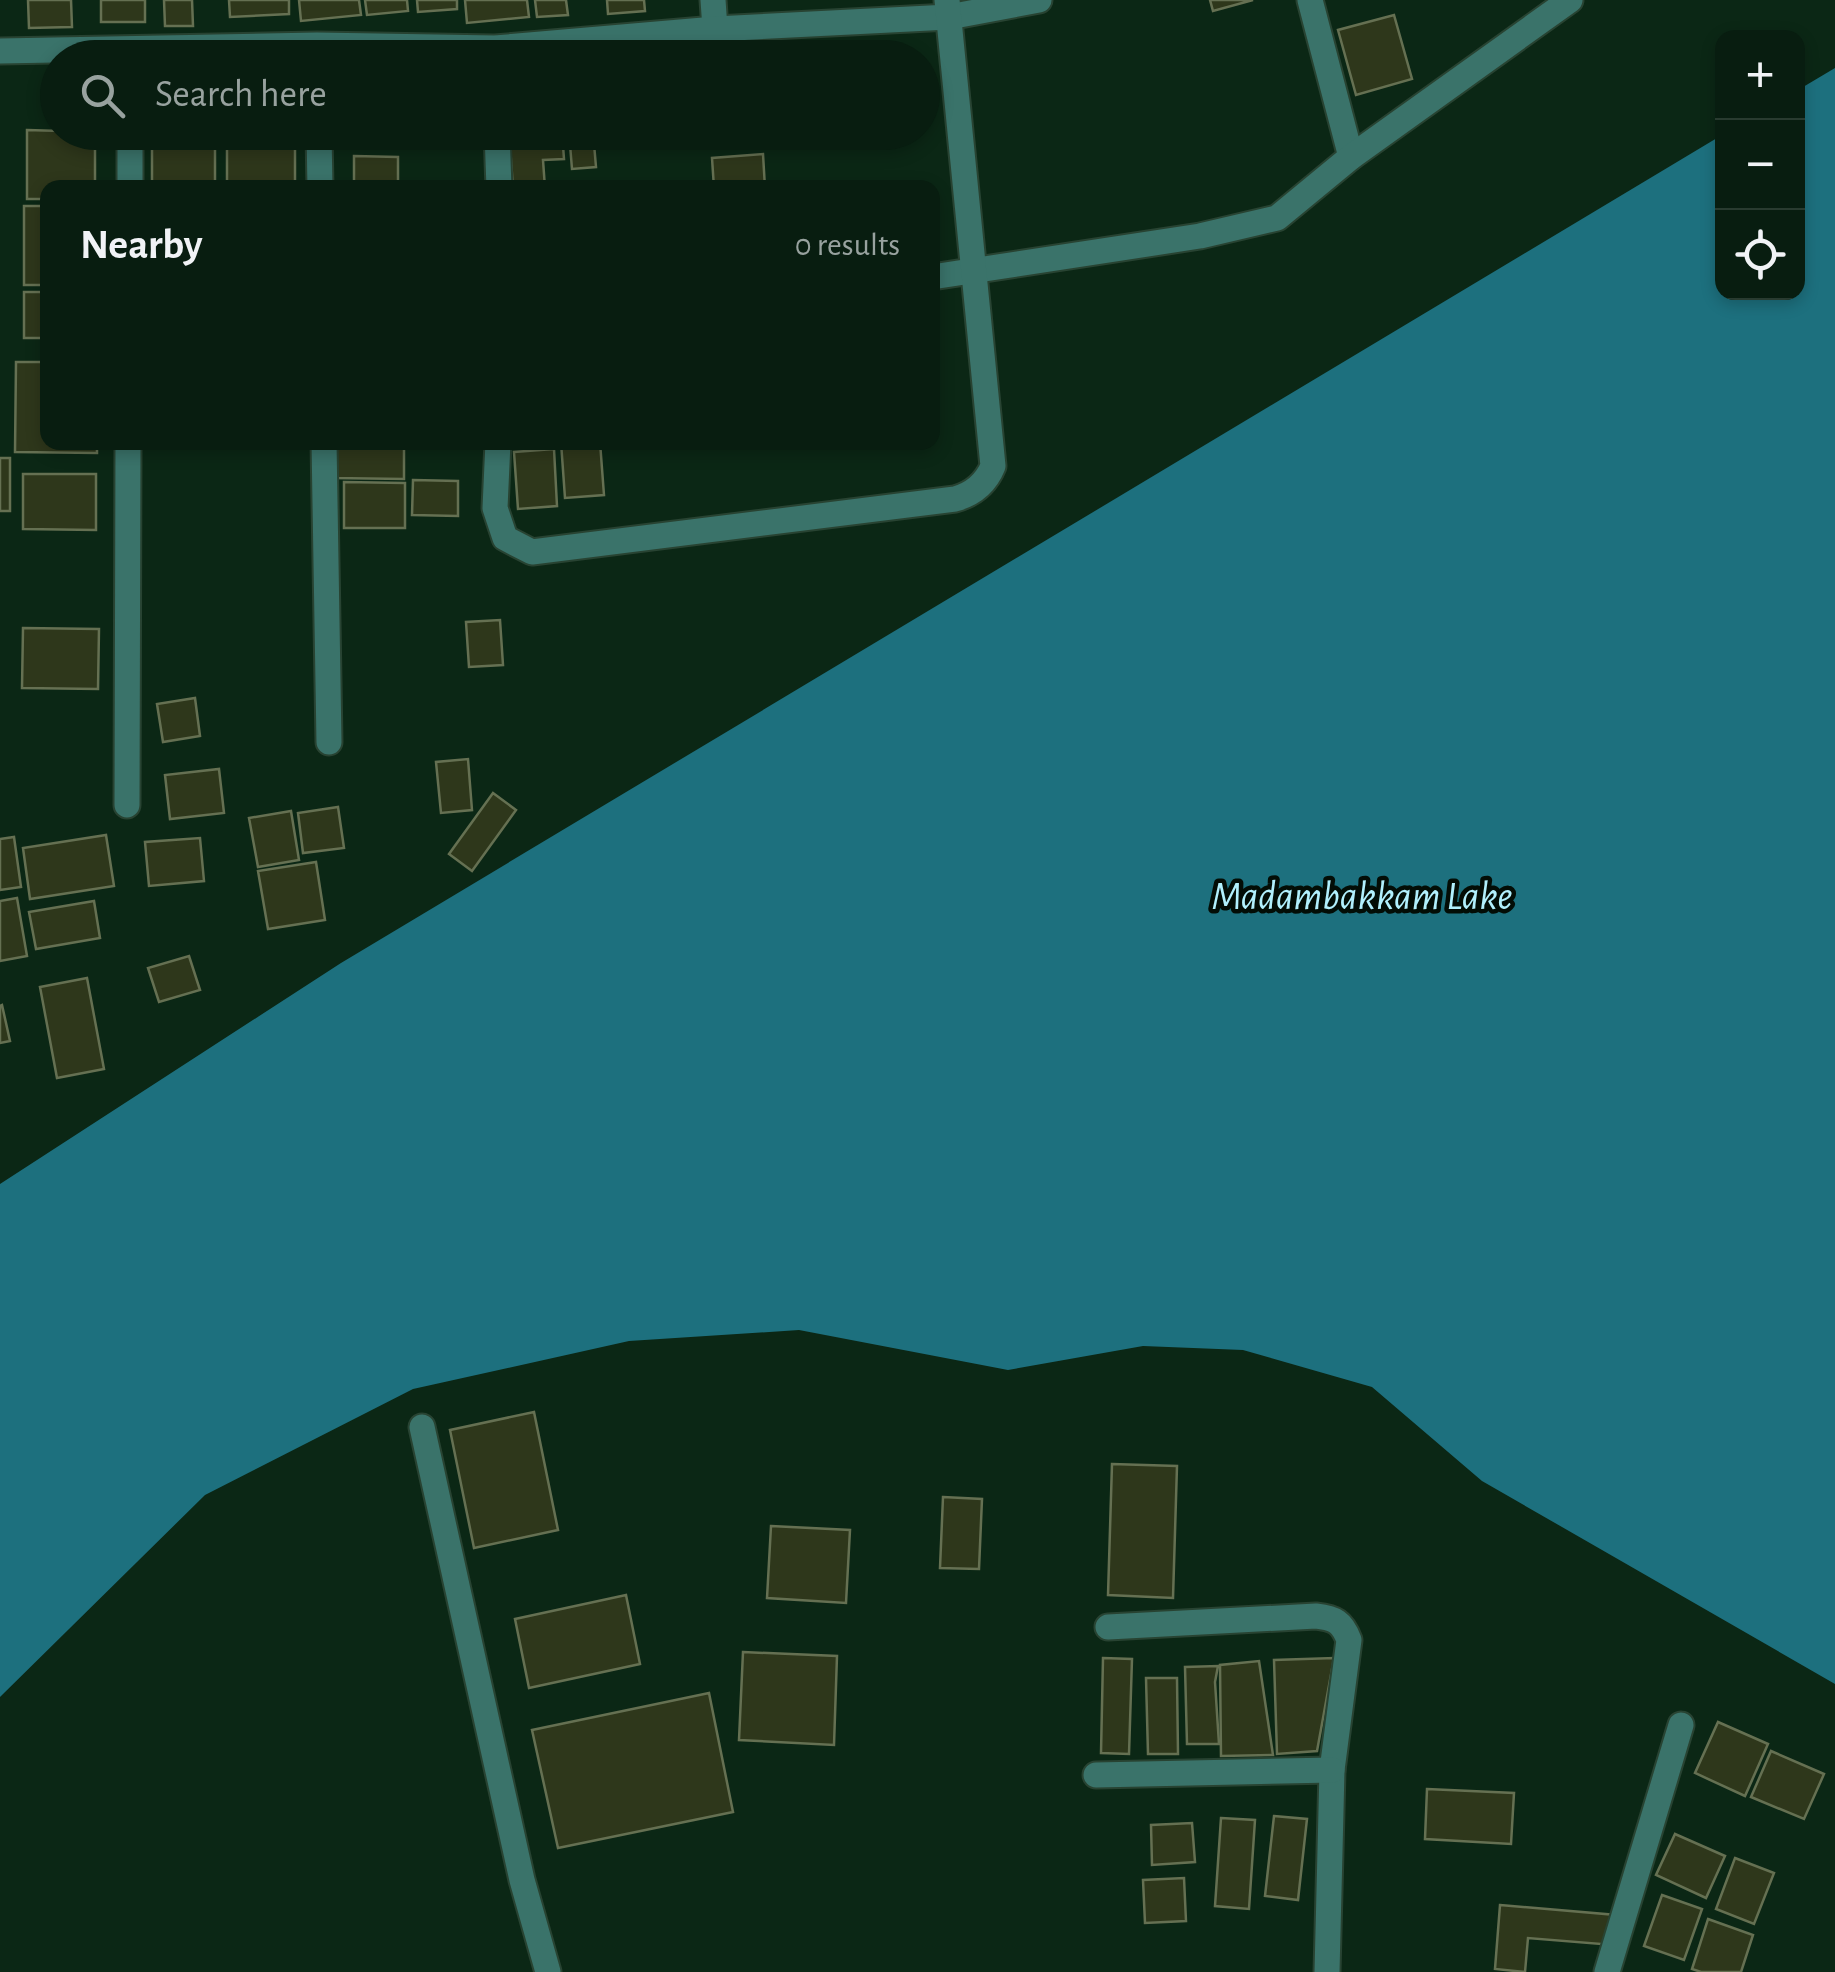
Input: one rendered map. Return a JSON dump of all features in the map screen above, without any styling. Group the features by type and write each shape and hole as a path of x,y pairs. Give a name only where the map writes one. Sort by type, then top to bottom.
{"street":[{"path":"713,0 716,29"},
{"path":"615,40 1039,0"},
{"path":"1310,0 1351,157"},
{"path":"940,276 1200,236 1276,218 1351,157 1564,2"},
{"path":"498,450 495,508 505,538 532,552 969,495 988,477 993,466 948,8"},
{"path":"0,51 40,52"},
{"path":"130,150 130,180"},
{"path":"319,150 320,180"},
{"path":"498,150 499,180"},
{"path":"127,805 128,450"},
{"path":"324,450 329,742"},
{"path":"422,1426 522,1880 548,1972"},
{"path":"1108,1626 1316,1616 1332,1618 1343,1625 1349,1640 1332,1770 1327,1972"},
{"path":"1607,1972 1681,1725"},
{"path":"1096,1775 1332,1770"}],"water":[{"name":"Madambakkam Lake","path":"1835,68 1835,1684 1482,1481 1372,1387 1243,1350 1143,1346 1008,1370 799,1330 629,1341 413,1389 205,1495 0,1697 0,1184 341,963 1715,139 1715,300 1805,300 1805,86"}],"building":[{"path":"28,0 71,0 72,27 29,28"},
{"path":"101,0 145,0 145,22 101,22"},
{"path":"164,0 192,0 193,26 165,26"},
{"path":"229,0 289,0 289,14 230,17"},
{"path":"299,0 359,0 361,15 301,21"},
{"path":"365,0 407,0 408,11 367,15"},
{"path":"417,0 457,0 457,9 418,12"},
{"path":"465,0 527,0 529,17 467,23"},
{"path":"535,0 566,0 568,15 537,17"},
{"path":"607,0 644,0 645,11 608,14"},
{"path":"1210,0 1253,0 1213,11"},
{"path":"1394,15 1412,79 1356,95 1338,30"},
{"path":"748,35 748,40 699,40"},
{"path":"27,130 40,130 40,150 95,150 95,180 40,180 40,199 27,199"},
{"path":"152,150 215,150 215,180 152,180"},
{"path":"227,150 295,150 295,180 227,180"},
{"path":"510,150 563,150 564,159 543,160 544,180 512,180"},
{"path":"570,150 595,150 596,167 572,169"},
{"path":"763,154 765,180 713,180 712,158"},
{"path":"354,156 398,157 398,180 354,180"},
{"path":"24,206 40,206 40,285 24,285"},
{"path":"24,292 40,292 40,338 24,338"},
{"path":"16,362 40,362 40,450 97,453 15,452"},
{"path":"333,450 404,450 404,479 333,478"},
{"path":"554,450 557,506 518,509 514,452"},
{"path":"562,450 601,450 604,495 565,498"},
{"path":"0,458 10,458 10,511 0,511"},
{"path":"23,474 96,474 96,530 23,529"},
{"path":"413,480 458,481 458,516 412,515"},
{"path":"344,482 405,483 405,528 344,528"},
{"path":"500,620 503,665 469,667 466,622"},
{"path":"23,628 99,629 98,689 22,688"},
{"path":"195,698 200,736 163,742 157,704"},
{"path":"468,759 472,810 441,813 436,762"},
{"path":"219,769 224,813 170,819 165,775"},
{"path":"493,793 516,810 472,871 449,854"},
{"path":"338,807 344,848 303,853 298,813"},
{"path":"291,811 299,860 258,867 249,818"},
{"path":"106,835 114,886 30,899 23,848"},
{"path":"14,837 21,887 0,890 0,839"},
{"path":"200,838 204,881 149,886 145,842"},
{"path":"316,862 325,920 268,929 258,871"},
{"path":"17,898 27,956 0,961 0,901"},
{"path":"94,901 100,938 36,949 29,912"},
{"path":"189,956 200,990 159,1002 148,968"},
{"path":"87,978 104,1069 57,1078 40,987"},
{"path":"0,1006 10,1041 0,1043"},
{"path":"534,1412 558,1530 474,1548 450,1430"},
{"path":"1112,1464 1177,1466 1173,1598 1108,1595"},
{"path":"943,1497 982,1499 979,1569 940,1568"},
{"path":"771,1526 850,1530 846,1603 767,1598"},
{"path":"626,1595 640,1664 529,1688 515,1619"},
{"path":"743,1652 837,1656 834,1745 739,1740"},
{"path":"1103,1658 1132,1659 1129,1754 1101,1753"},
{"path":"1334,1658 1317,1751 1277,1754 1274,1660"},
{"path":"1259,1661 1273,1755 1221,1756 1220,1665"},
{"path":"1218,1666 1215,1682 1219,1744 1187,1744 1185,1667"},
{"path":"1146,1678 1177,1678 1178,1754 1148,1754"},
{"path":"709,1693 733,1812 558,1848 532,1730"},
{"path":"1718,1722 1768,1744 1745,1796 1695,1773"},
{"path":"1771,1751 1824,1774 1804,1819 1751,1797"},
{"path":"1427,1789 1514,1793 1511,1844 1425,1839"},
{"path":"1274,1816 1307,1819 1298,1900 1265,1896"},
{"path":"1221,1818 1255,1820 1249,1909 1215,1906"},
{"path":"1192,1823 1195,1862 1152,1865 1151,1825"},
{"path":"1675,1834 1725,1856 1706,1898 1656,1875"},
{"path":"1735,1858 1774,1873 1754,1924 1716,1909"},
{"path":"1184,1878 1186,1921 1145,1923 1143,1880"},
{"path":"1662,1895 1702,1909 1684,1960 1644,1946"},
{"path":"1500,1905 1616,1915 1613,1945 1528,1938 1525,1972 1495,1969"},
{"path":"1708,1919 1753,1935 1741,1972 1692,1969"}]}
